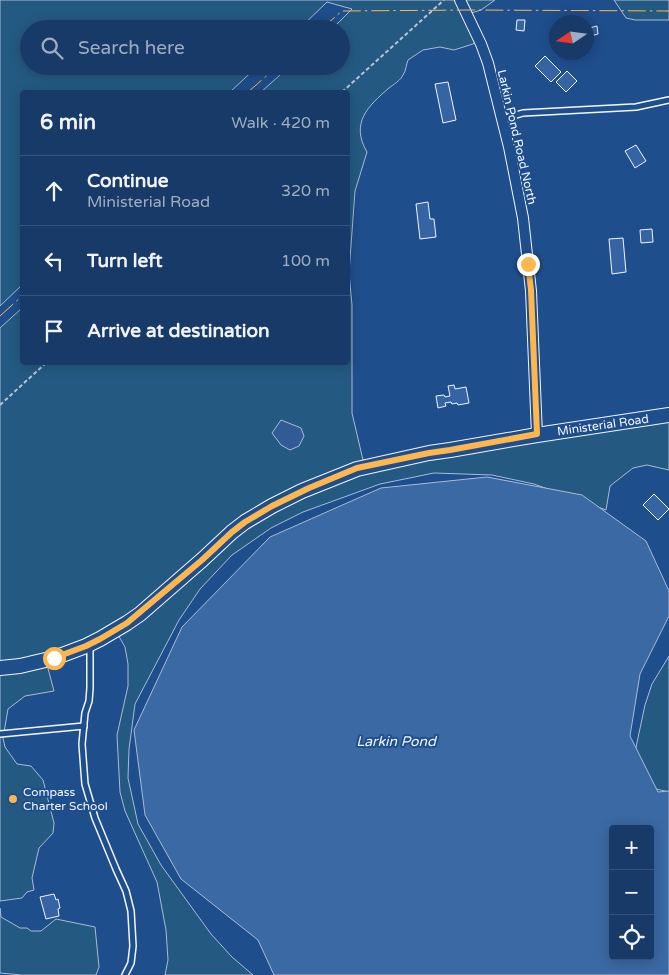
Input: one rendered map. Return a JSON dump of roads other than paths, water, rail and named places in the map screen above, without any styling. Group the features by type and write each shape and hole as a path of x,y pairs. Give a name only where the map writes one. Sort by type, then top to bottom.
{"main road":[{"name":"Ministerial Road","path":"0,668 20,666 54,658 90,644 113,632 140,614 245,522 302,491 357,468 537,434 669,415"}],"street":[{"name":"Larkin Pond Road North","path":"460,0 488,63 509,147 523,218 531,290 537,434"}],"lane":[{"path":"502,119 523,113 636,107 669,100"},
{"path":"90,644 89,701 85,713 82,744 85,784 98,825 126,891 131,911 133,926 132,963 125,975"},
{"path":"0,734 84,726"}],"water":[{"name":"Larkin Pond","path":"487,477 582,495 646,541 669,591 669,616 640,674 630,736 658,792 669,791 669,975 274,975 258,940 181,879 145,815 134,730 182,627 270,537 381,488"}],"place":[{"name":"Compass Charter School","path":"13,799"}]}
